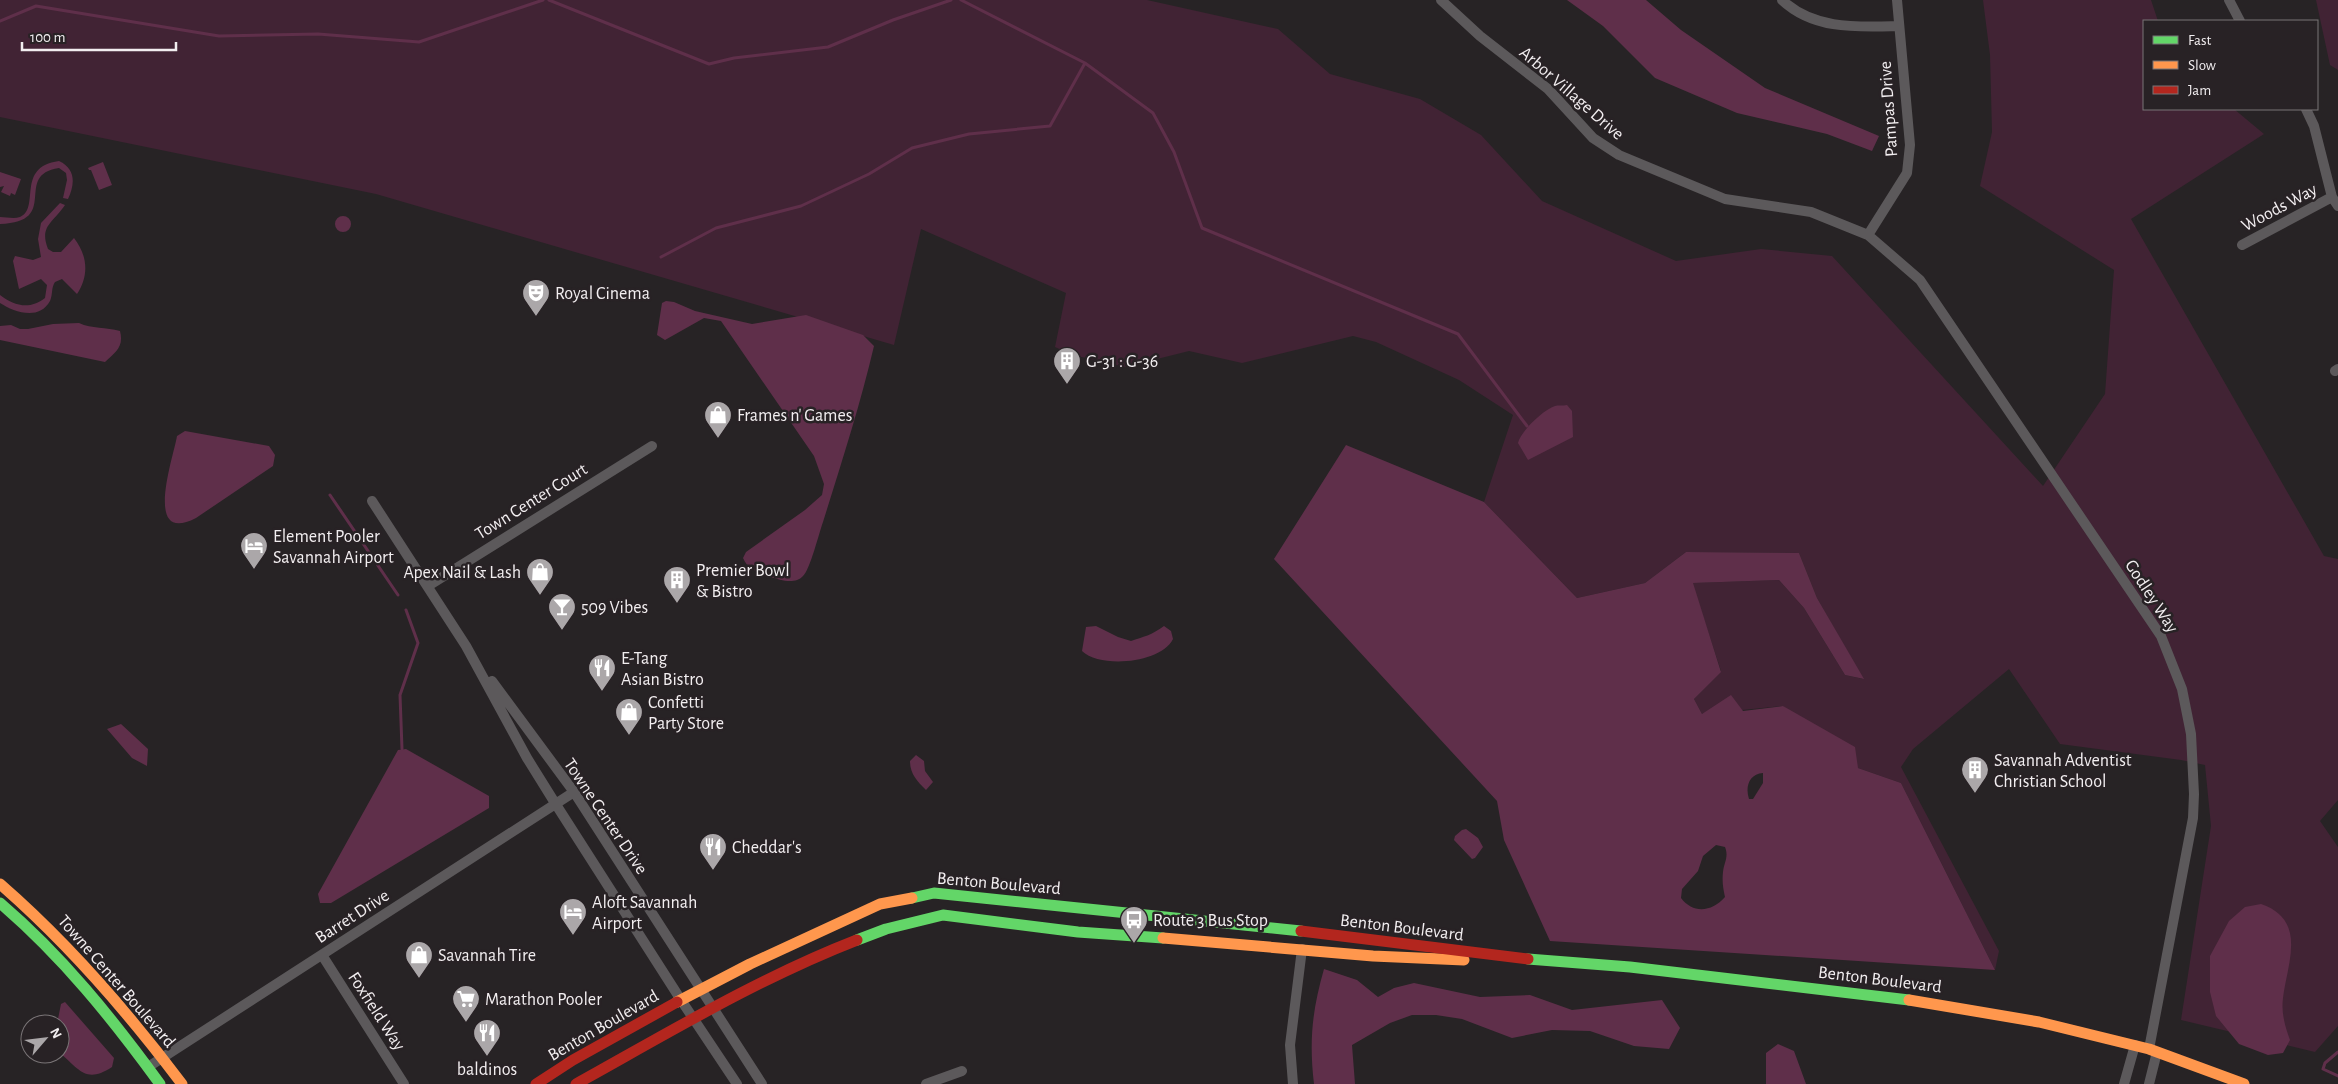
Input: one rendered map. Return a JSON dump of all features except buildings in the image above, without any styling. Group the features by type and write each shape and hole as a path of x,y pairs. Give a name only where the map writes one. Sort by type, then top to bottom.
{"street":[{"name":"Arbor Village Drive","path":"1441,0 1480,36 1548,90 1594,138 1619,155 1725,199 1811,212 1868,235"},
{"path":"1782,0 1819,22 1853,27 1898,26"},
{"name":"Pampas Drive","path":"1868,235 1907,173 1910,145 1897,0"},
{"path":"2229,0 2239,20"},
{"path":"2306,110 2314,126 2332,197 2338,206"},
{"name":"Woods Way","path":"2242,245 2332,197"},
{"name":"Godley Way","path":"1868,235 1920,280 2161,636 2182,689 2191,734 2194,794 2193,818 2153,1050 2149,1084"},
{"name":"Town Center Court","path":"428,586 652,446"},
{"name":"Towne Center Drive","path":"372,501 466,646 527,758 554,803 737,1084"},
{"name":"Towne Center Drive","path":"466,646 574,792 762,1084"},
{"name":"Barret Drive","path":"148,1067 554,803 574,792"},
{"name":"Towne Center Boulevard","path":"0,884 62,939 120,1005 182,1084"},
{"name":"Benton Boulevard","path":"536,1084 573,1060 700,989 880,904 934,893 1288,930 1502,957 1630,967 1905,999 2039,1022 2135,1045 2244,1084"},
{"name":"Towne Center Boulevard","path":"0,903 53,954 109,1015 160,1084"},
{"name":"Benton Boulevard","path":"576,1084 712,1008 844,945 886,929 943,915 1078,932 1373,956 1456,961 1502,957"},
{"path":"1292,1084 1290,1045 1302,949"},
{"name":"Foxfield Way","path":"322,955 404,1084"},
{"path":"2124,1084 2135,1045"},
{"path":"926,1084 962,1071"}],"shaded area":[{"path":"0,0 1147,0 1278,29 1330,74 1420,99 1481,135 1542,201 1676,261 1761,249 1832,256 2043,486 2105,394 2114,270 1980,186 1992,132 1990,55 1983,0 2151,0 2158,20 2143,20 2143,110 2235,110 2264,134 2131,219 2324,556 2338,559 2338,800 2320,821 2338,847 2338,1026 2315,1052 2181,1020 2211,826 2205,765 2181,760 2060,744 2009,669 1913,749 1901,767 1999,951 1995,970 1901,783 1858,768 1783,706 1702,714 1694,699 1721,671 1692,583 1779,580 1804,608 1845,675 1863,679 1817,598 1799,553 1686,552 1645,583 1577,598 1484,502 1513,415 1459,380 1376,342 1353,336 1242,363 1189,351 1125,367 1073,355 1055,347 1066,293 921,229 894,345 376,194 0,117"},
{"path":"1567,0 1646,0 1681,30 1765,88 1879,136 1872,151 1827,134 1737,113 1655,78 1603,26"},
{"path":"2316,0 2338,0 2338,70 2330,65"},
{"path":"59,161 69,168 72,177 72,188 68,199 63,198 67,180 66,173 59,168 46,172 39,179 34,207 29,215 18,221 0,224 0,217 18,218 26,212 33,179 37,171 46,165"},
{"path":"103,162 112,185 99,190 91,170 88,168"},
{"path":"0,172 21,179 15,195 11,193 10,196 1,192 4,186 0,187"},
{"path":"60,203 65,205 46,230 46,241 48,249 53,252 61,252 74,238 79,245 84,259 85,273 84,280 77,294 62,279 55,282 50,301 40,311 33,313 19,312 0,303 0,295 11,302 22,305 34,304 45,298 47,285 41,279 19,289 13,261 15,256 33,260 41,257 38,239 41,223"},
{"path":"343,216 349,218 351,224 349,230 343,232 337,230 335,224 337,218"},
{"path":"666,301 674,302 695,311 752,324 806,315 863,335 874,346 856,413 809,567 800,579 787,581 763,574 751,568 743,558 746,552 805,510 822,495 824,484 814,456 721,321 704,318 665,340 657,335 662,303"},
{"path":"79,323 120,331 121,341 116,352 105,362 0,340 0,326 11,325 20,329 28,329 53,324"},
{"path":"1567,405 1572,411 1573,437 1528,460 1518,443 1523,433 1550,408"},
{"path":"185,431 269,446 275,455 273,466 196,518 180,523 170,520 165,510 167,478 177,436"},
{"path":"1346,445 1484,502 1577,598 1645,583 1686,552 1799,553 1817,598 1864,679 1845,675 1804,608 1779,580 1693,583 1721,672 1694,699 1702,714 1731,695 1743,711 1783,706 1855,747 1858,768 1901,783 1995,970 1550,941 1504,840 1497,801 1274,559","holes":["1763,773 1763,783 1753,799 1749,799 1749,782 1754,776","1716,845 1725,847 1726,851 1723,878 1725,897 1709,908 1697,909 1691,907 1681,898 1682,889 1698,871 1703,856"]},
{"path":"1096,626 1131,641 1151,634 1164,626 1171,631 1173,639 1156,654 1144,658 1130,661 1103,660 1091,657 1082,651 1086,627"},
{"path":"121,724 148,749 147,766 132,758 107,729"},
{"path":"406,749 489,796 489,808 331,903 320,903 318,894 398,750"},
{"path":"916,755 924,761 925,771 933,782 926,790 911,770 910,761"},
{"path":"1466,829 1478,838 1483,847 1475,858 1472,859 1454,840 1455,836"},
{"path":"2261,904 2276,911 2285,921 2290,932 2291,944 2283,1004 2284,1019 2290,1040 2283,1053 2268,1055 2239,1044 2216,1016 2210,992 2210,956 2229,921 2245,907"},
{"path":"1324,969 1357,980 1378,997 1394,988 1414,983 1480,997 1530,995 1572,1010 1662,1000 1680,1028 1669,1049 1634,1046 1590,1031 1552,1030 1512,1038 1462,1019 1436,1015 1412,1015 1390,1023 1352,1045 1355,1084 1314,1084 1312,1040 1314,1013"},
{"path":"65,1002 114,1058 112,1067 103,1072 89,1075 70,1062 70,1014 59,1014 61,1004"},
{"path":"1778,1044 1794,1051 1806,1084 1766,1084 1766,1053"}],"waterway":[{"path":"0,21 36,6 219,36 318,34 419,42 543,0"},
{"path":"549,0 709,64 734,58 828,47 893,20 951,0"},
{"path":"661,257 716,228 801,206 869,174 912,148 969,134 1050,126 1085,63 961,0"},
{"path":"1085,63 1153,113 1174,152 1202,228 1458,334 1527,426"},
{"path":"330,495 398,595"},
{"path":"402,749 400,695 418,643 406,610"},
{"path":"2338,1052 2325,1063 2323,1069 2338,1076"}],"traffic: fast":[{"path":"912,898 934,893 1301,931"},
{"path":"0,903 23,923 65,966 105,1012 160,1084"},
{"path":"857,940 886,929 943,915 1078,932 1163,938"},
{"path":"1528,959 1630,967 1909,1000"}],"traffic: slow":[{"path":"0,884 50,930 96,979 140,1030 182,1084"},
{"path":"677,1002 750,964 880,904 912,898"},
{"path":"1163,938 1373,956 1464,960"},
{"path":"1909,1000 2039,1022 2149,1049 2244,1084"}],"traffic: jam":[{"path":"1301,931 1528,959"},
{"path":"576,1084 749,989 785,971 857,940"},
{"path":"536,1084 573,1060 677,1002"}],"place":[{"name":"Royal Cinema","path":"536,317"},
{"name":"G-31 : G-36","path":"1067,385"},
{"name":"Frames n' Games","path":"718,439"},
{"name":"Element Pooler Savannah Airport","path":"254,570"},
{"name":"Apex Nail & Lash","path":"540,596"},
{"name":"Premier Bowl & Bistro","path":"677,604"},
{"name":"509 Vibes","path":"562,631"},
{"name":"E-Tang Asian Bistro","path":"602,692"},
{"name":"Confetti Party Store","path":"629,736"},
{"name":"Savannah Adventist Christian School","path":"1975,794"},
{"name":"Cheddar's","path":"713,871"},
{"name":"Aloft Savannah Airport","path":"573,936"},
{"name":"Route 3 Bus Stop","path":"1134,944"},
{"name":"Savannah Tire","path":"419,979"},
{"name":"Marathon Pooler","path":"466,1023"},
{"name":"baldinos","path":"487,1057"}]}
